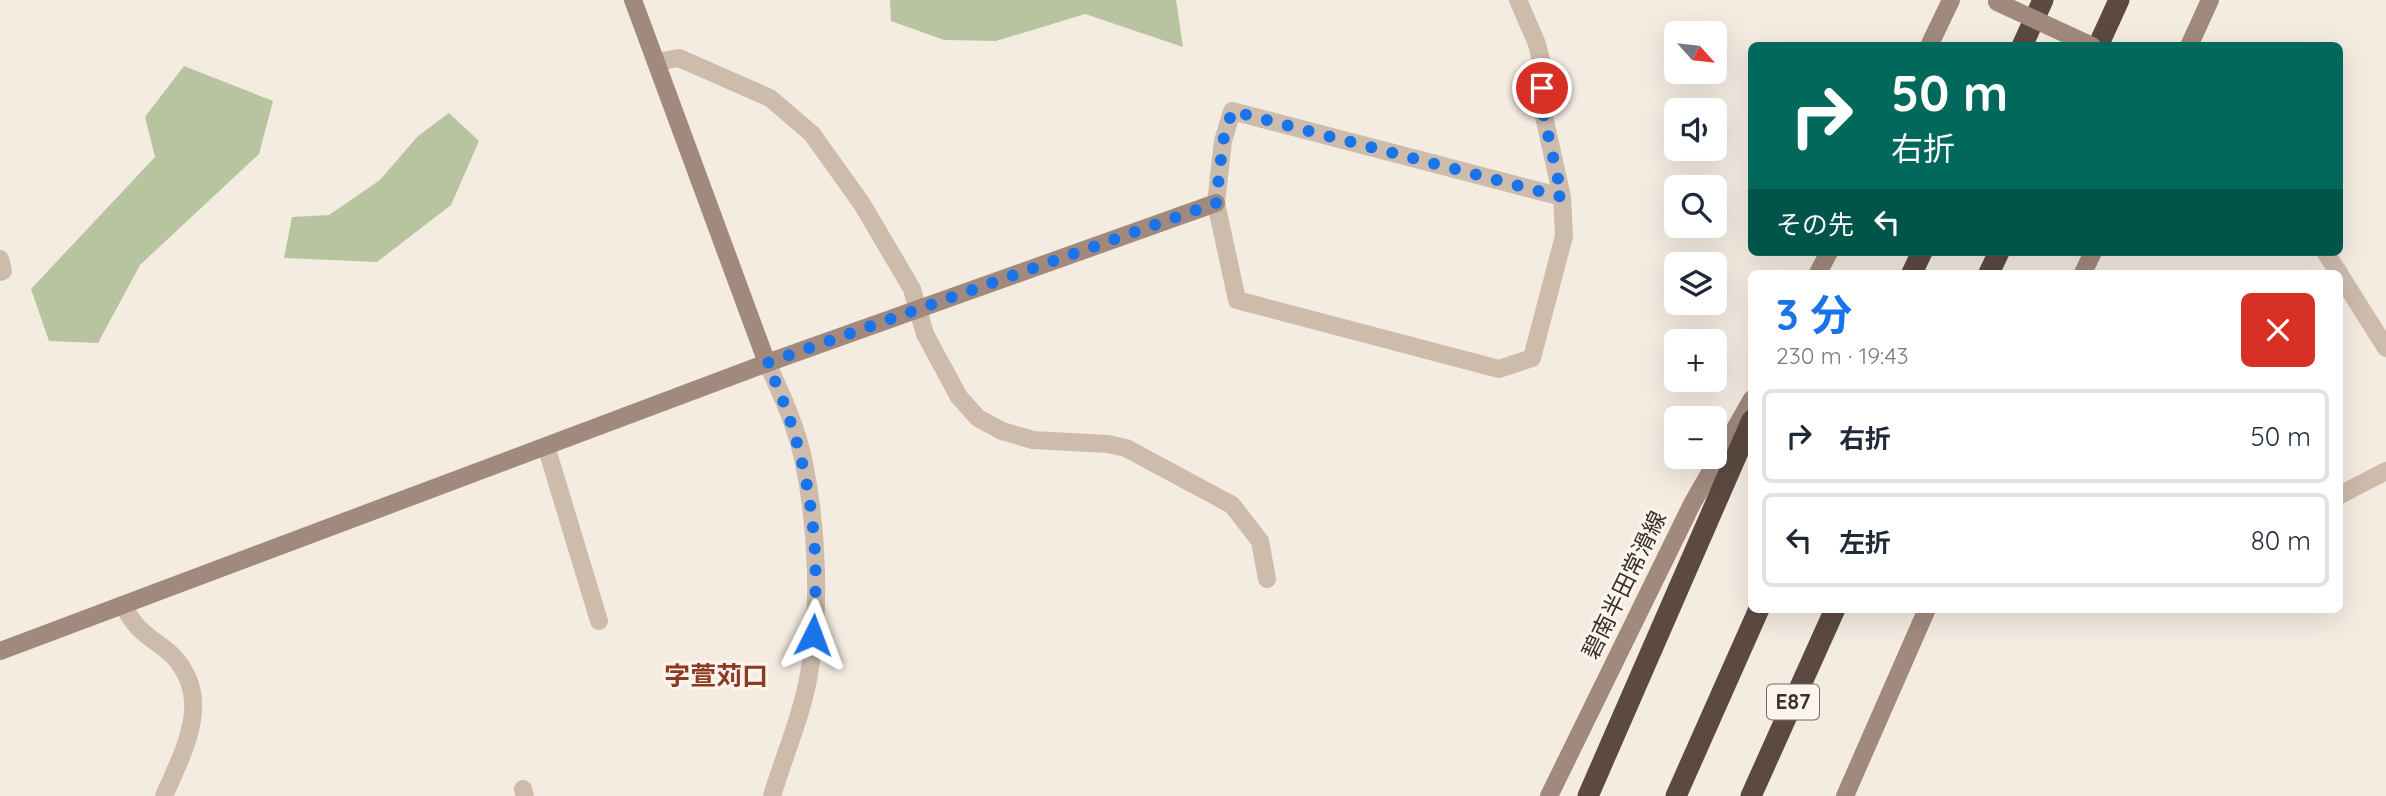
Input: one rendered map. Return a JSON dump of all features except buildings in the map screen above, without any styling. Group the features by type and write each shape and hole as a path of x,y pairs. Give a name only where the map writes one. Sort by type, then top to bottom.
{"highway":[{"path":"2023,42 2043,0"},
{"path":"2097,42 2119,0"},
{"path":"1588,796 1748,428"},
{"path":"1676,796 1757,613"},
{"name":"E87","path":"1751,796 1833,613"}],"street":[{"path":"633,0 767,363 785,401 804,461 814,532 815,614 809,675 772,796"},
{"path":"1518,0 1537,44 1542,64 1543,112 1562,197 1564,236 1532,358 1499,369 1237,300 1216,203 1223,141 1232,111 1562,197"},
{"path":"1931,42 1951,0"},
{"path":"2191,42 2210,0"},
{"path":"1995,1 2086,42"},
{"path":"656,62 679,58 770,98 812,134 862,204 912,289 925,334 959,397 978,418 1002,431 1033,440 1108,443 1126,448 1232,505 1261,541 1267,579"},
{"path":"0,651 767,363 1216,203"},
{"path":"0,259 3,271 0,272"},
{"path":"2343,280 2386,348"},
{"name":"碧南半田常滑線","path":"1549,796 1692,504 1748,406"},
{"path":"547,446 599,621"},
{"path":"2343,493 2386,471"},
{"path":"123,605 139,629 171,654 184,670 193,689 192,727 164,796"},
{"path":"1845,796 1925,613"}],"green space":[{"path":"890,0 1176,0 1183,47 1085,14 996,41 944,40 891,21"},
{"path":"184,66 273,101 259,154 140,265 98,343 49,341 31,289 155,157 145,117"},
{"path":"449,113 479,141 451,205 377,262 284,258 292,217 329,215 380,180 418,136"}],"district":[{"name":"字萱苅口","path":"716,676"}],"route":[{"path":"813,635 814,532 804,461 785,401 767,363 1216,203 1223,141 1232,111 1562,197 1543,112 1542,88"}]}
